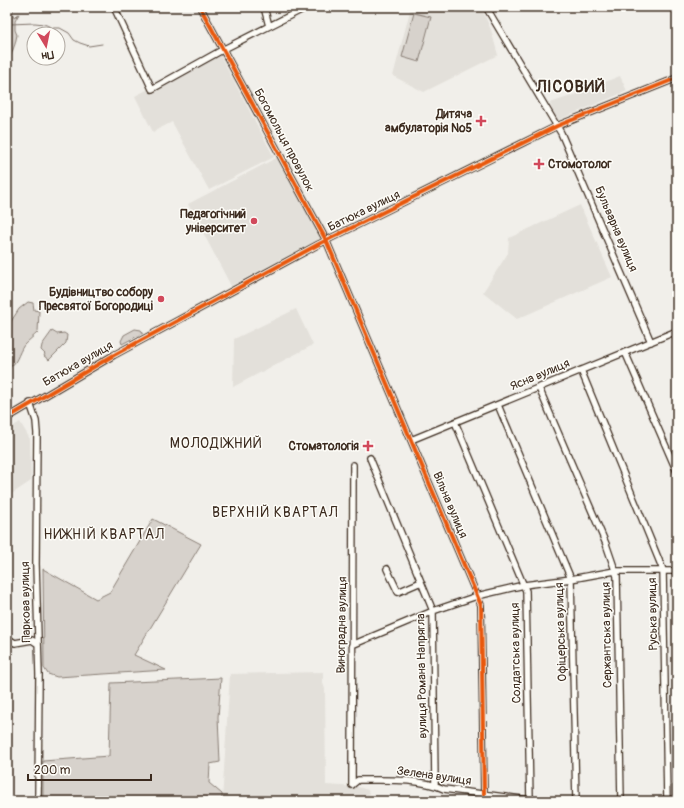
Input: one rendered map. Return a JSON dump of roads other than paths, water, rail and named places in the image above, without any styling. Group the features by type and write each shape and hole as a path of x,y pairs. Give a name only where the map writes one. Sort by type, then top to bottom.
{"street":[{"path":"114,7 152,88 224,49 307,7"},
{"name":"Богомольця провулок","path":"200,7 326,240"},
{"path":"264,7 269,26"},
{"name":"Бульварна вулиця","path":"486,7 557,126 573,157 651,342"},
{"name":"Батюка вулиця","path":"7,418 114,355 326,240 557,126 677,78"},
{"name":"Вільна вулиця","path":"326,240 481,605 484,794"},
{"name":"Ясна вулиця","path":"411,440 677,331"},
{"path":"625,352 677,472"},
{"name":"Руська вулиця","path":"581,370 663,570 667,801"},
{"name":"Сержантська вулиця","path":"539,388 606,544 617,576 621,801"},
{"name":"Паркова вулиця","path":"30,404 36,421 37,433 36,564 38,644 38,801"},
{"name":"Офіцерська вулиця","path":"498,405 571,579 576,801"},
{"name":"Солдатська вулиця","path":"455,422 526,590 530,800"},
{"name":"вулиця Романа Напрягла","path":"370,458 434,612 435,785"},
{"name":"Виноградна вулиця","path":"352,785 352,646 354,585 353,465"},
{"path":"387,569 398,592 421,582"},
{"path":"352,646 477,596 524,586 615,571 677,571"},
{"path":"7,638 15,643 32,640 38,644"},
{"name":"Зелена вулиця","path":"352,785 358,780 386,780 435,785 444,789 537,801"}],"waterway":[{"path":"7,21 10,24 44,24 53,28 60,28 69,33 74,40 80,43 89,46 102,44"}],"place":[{"name":"Дитяча амбулаторія №5","path":"481,121"},
{"name":"Стомотолог","path":"539,164"},
{"name":"Педагогічний університет","path":"254,221"},
{"name":"Будівництво собору Пресвятої Богородиці","path":"161,299"},
{"name":"Стоматологія","path":"368,446"}],"district":[{"name":"ЛІСОВИЙ","path":"571,87"},
{"name":"МОЛОДІЖНИЙ","path":"216,443"},
{"name":"ВЕРХНІЙ КВАРТАЛ","path":"275,512"},
{"name":"НИЖНІЙ КВАРТАЛ","path":"104,534"}]}
